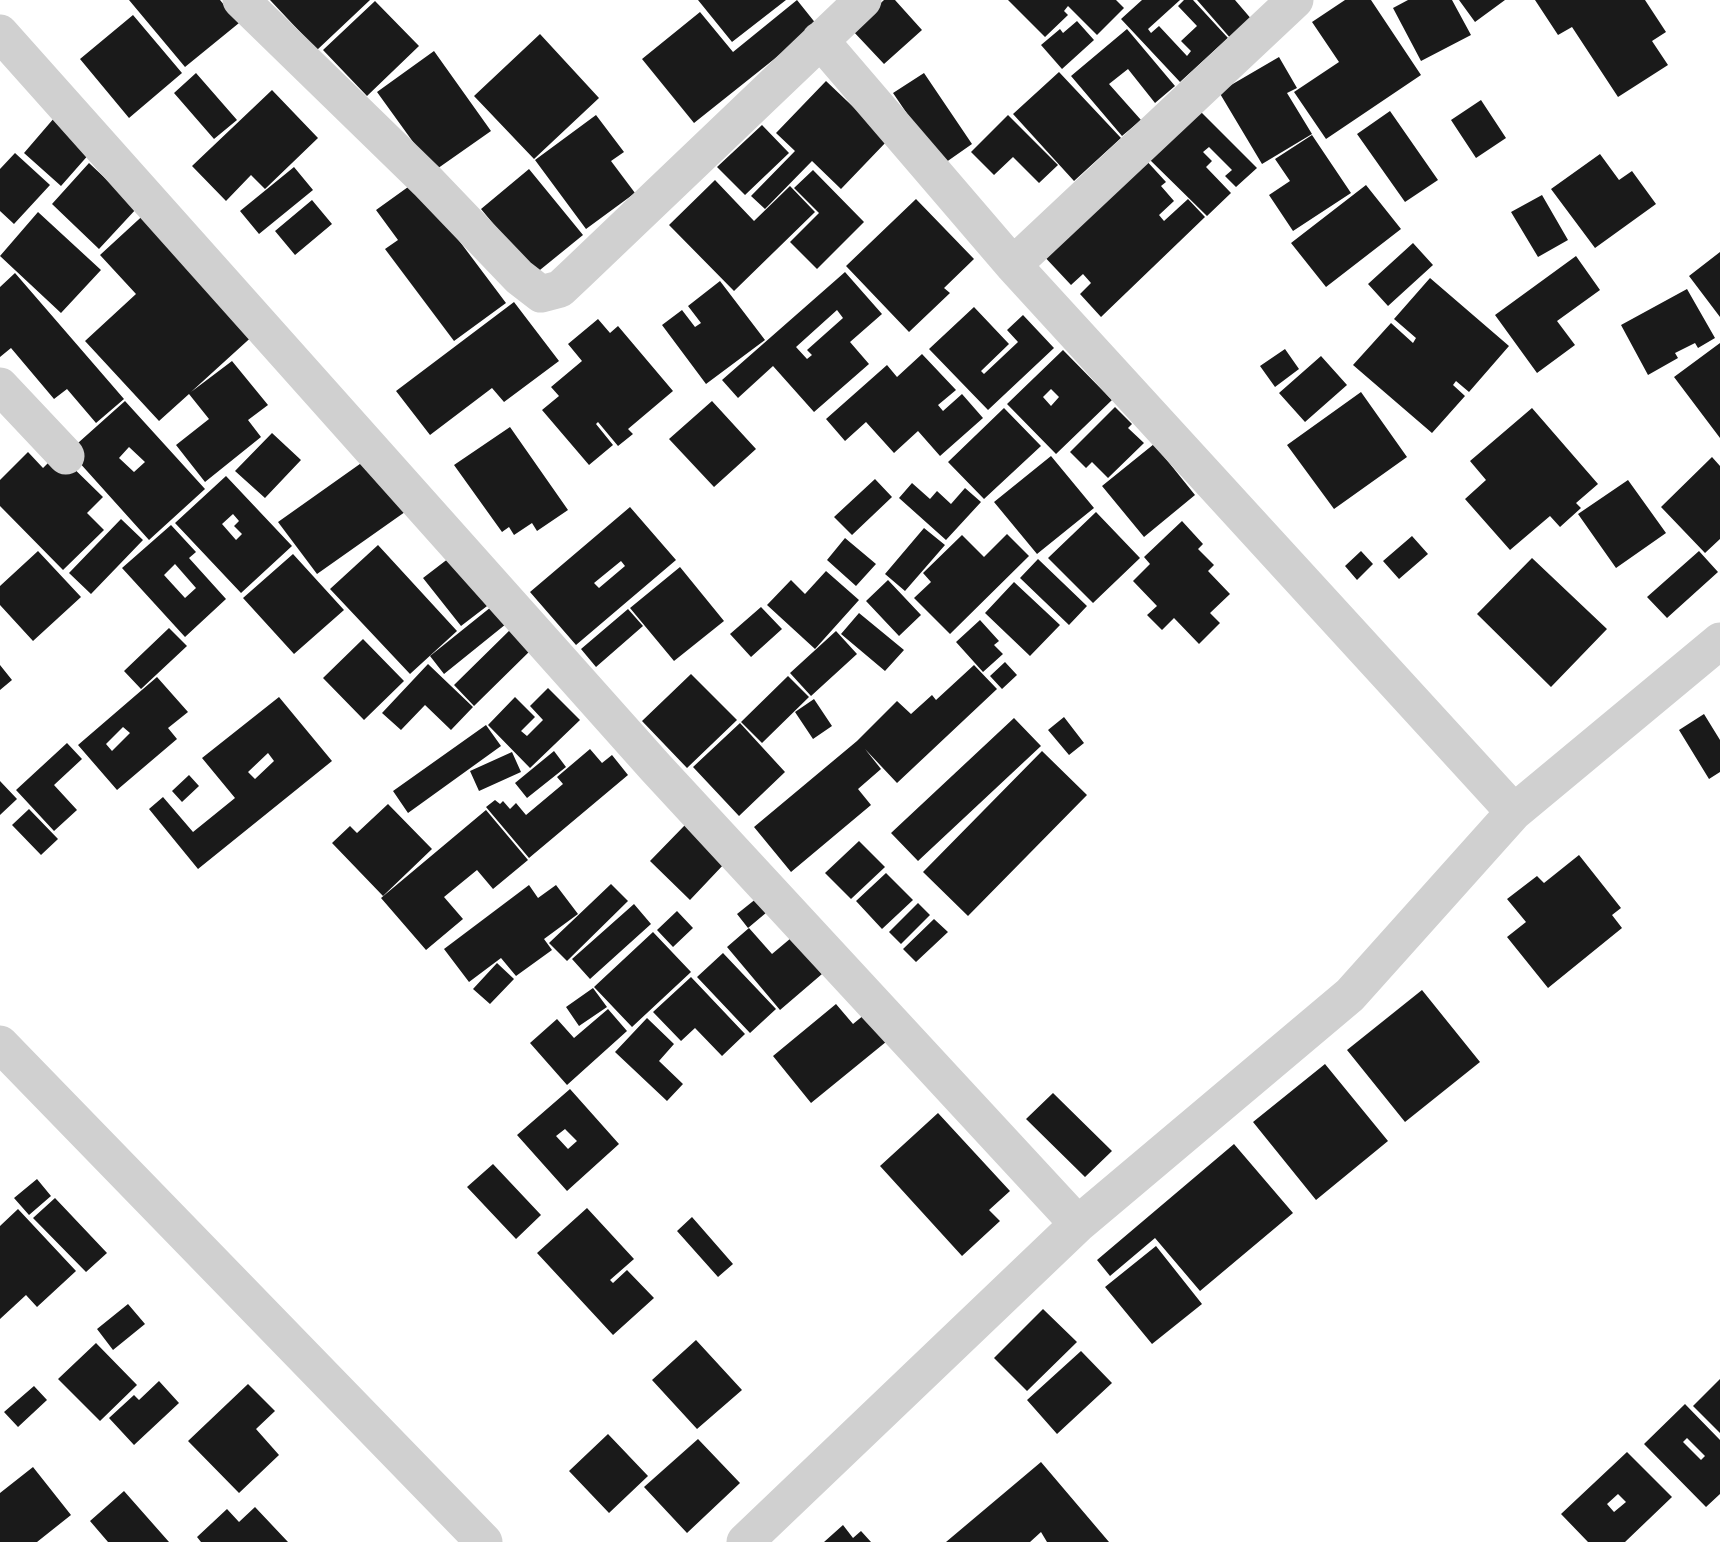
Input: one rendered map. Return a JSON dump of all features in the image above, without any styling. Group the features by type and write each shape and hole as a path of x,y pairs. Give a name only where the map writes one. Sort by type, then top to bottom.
{"street":[{"path":"241,0 428,182 519,277 541,294 559,289 577,273 863,0"},
{"path":"1013,265 1295,0"},
{"path":"0,33 656,768 1078,1224"},
{"path":"820,40 1013,265 1514,812"},
{"path":"0,386 66,456"},
{"path":"745,1542 1078,1224 1350,995 1514,812 1720,641"},
{"path":"0,1044 484,1542"}],"building":[{"path":"129,0 220,0 239,23 185,67"},
{"path":"270,0 370,0 317,50"},
{"path":"698,0 786,0 732,42"},
{"path":"797,0 817,25 694,123 642,59 700,12 733,52"},
{"path":"884,0 895,0 922,30 884,64 852,30"},
{"path":"1008,0 1116,0 1124,8 1097,35 1068,6 1064,11 1068,15 1045,37"},
{"path":"1142,0 1180,0 1148,29 1151,33 1159,26 1187,56 1191,51 1181,41 1197,26 1178,6 1184,0 1193,0 1228,38 1180,82 1121,19"},
{"path":"1197,0 1235,0 1253,21 1232,40"},
{"path":"1345,0 1371,0 1421,75 1326,139 1294,92 1339,62 1312,22"},
{"path":"1408,0 1452,0 1471,35 1421,61 1393,8"},
{"path":"1459,0 1505,0 1475,22"},
{"path":"1535,0 1645,0 1666,32 1652,41 1668,65 1618,97 1572,27 1558,35"},
{"path":"375,1 419,46 367,96 323,50"},
{"path":"133,15 182,73 129,118 80,59"},
{"path":"1077,21 1094,40 1062,69 1041,45 1060,29 1063,33"},
{"path":"1127,29 1175,86 1155,103 1128,69 1109,84 1141,120 1122,136 1071,76"},
{"path":"540,34 599,98 534,159 474,96"},
{"path":"434,51 491,131 434,171 377,92"},
{"path":"1279,57 1297,88 1287,93 1312,134 1262,164 1219,92"},
{"path":"1059,72 1121,138 1074,181 1013,114"},
{"path":"196,73 237,120 214,139 174,93"},
{"path":"924,73 972,144 942,165 893,93"},
{"path":"826,81 888,140 841,189 812,161 765,209 751,196 795,151 776,133"},
{"path":"272,90 318,138 265,189 251,175 226,201 192,166"},
{"path":"1481,100 1506,138 1476,158 1451,120"},
{"path":"67,103 105,136 61,186 24,153"},
{"path":"1199,110 1257,168 1236,187 1225,176 1232,170 1209,147 1203,152 1212,161 1206,167 1231,193 1207,216 1149,159"},
{"path":"1390,111 1438,180 1405,202 1357,134"},
{"path":"596,115 624,152 611,161 635,193 586,229 535,160"},
{"path":"1008,115 1058,165 1039,183 1013,157 994,175 971,152"},
{"path":"762,125 789,153 745,195 717,167"},
{"path":"1312,135 1351,193 1293,231 1269,195 1290,181 1275,159"},
{"path":"15,153 50,185 14,224 0,211 0,169"},
{"path":"1600,154 1619,180 1632,171 1656,204 1595,248 1551,189"},
{"path":"1144,158 1166,182 1161,186 1174,201 1159,215 1164,221 1188,199 1205,217 1101,317 1080,294 1091,283 1083,274 1071,285 1041,253"},
{"path":"89,163 137,208 99,249 52,204"},
{"path":"294,167 313,190 259,234 240,211"},
{"path":"529,169 583,235 535,274 481,209"},
{"path":"813,170 864,222 817,269 790,242 819,213 794,188"},
{"path":"715,180 754,221 790,186 815,212 734,291 669,225"},
{"path":"415,182 506,303 454,341 385,249 398,240 376,210"},
{"path":"1366,185 1401,229 1326,287 1291,243"},
{"path":"1542,195 1568,240 1538,257 1511,212"},
{"path":"916,199 974,259 944,288 950,293 909,332 846,266"},
{"path":"312,200 332,224 295,255 275,231"},
{"path":"150,209 257,332 191,392 232,361 268,405 248,420 261,437 205,482 176,445 209,419 189,394 159,421 85,341 136,294 100,255"},
{"path":"38,212 101,270 61,313 0,256"},
{"path":"1413,243 1433,265 1388,306 1368,284"},
{"path":"1720,252 1720,317 1689,276"},
{"path":"1576,256 1600,290 1557,321 1575,345 1537,373 1495,315"},
{"path":"845,272 882,314 850,342 869,364 814,412 773,366 738,398 722,380","holes":["837,310 843,318 807,350 812,355 807,359 796,347"]},
{"path":"15,273 124,399 96,423 67,389 54,399 11,348 0,357 0,287"},
{"path":"1430,278 1509,346 1469,392 1456,381 1453,385 1465,396 1432,433 1353,365 1391,323 1413,343 1416,338 1394,319"},
{"path":"720,281 765,340 706,384 662,325 682,310 695,327 701,323 688,306"},
{"path":"1687,289 1715,338 1698,348 1695,343 1675,353 1678,358 1648,375 1621,325"},
{"path":"514,302 559,361 504,402 492,388 430,435 396,391"},
{"path":"974,307 1009,344 981,371 984,374 1018,342 1007,330 1023,315 1054,348 988,410 929,349"},
{"path":"598,319 610,333 618,326 673,391 628,429 633,434 618,446 598,422 596,424 613,445 589,465 542,410 559,396 551,387 582,361 568,344"},
{"path":"1720,343 1720,438 1674,377"},
{"path":"1285,349 1299,369 1275,387 1260,366"},
{"path":"1063,350 1112,400 1056,454 1007,404","holes":["1051,389 1059,397 1051,406 1043,397"]},
{"path":"922,354 956,390 938,405 943,411 962,394 983,418 940,456 918,431 894,453 866,422 845,441 826,419 887,365 897,377"},
{"path":"1321,356 1347,385 1305,422 1279,393"},
{"path":"1361,392 1407,457 1334,509 1287,445"},
{"path":"125,401 205,489 149,540 69,451","holes":["129,447 145,462 134,472 119,458"]},
{"path":"712,401 756,449 714,487 669,439"},
{"path":"1115,407 1132,424 1128,428 1144,443 1108,478 1092,462 1086,468 1070,452"},
{"path":"1004,408 1041,446 984,499 948,462"},
{"path":"1532,408 1598,484 1576,503 1581,508 1560,527 1550,516 1510,550 1465,499 1486,480 1470,461"},
{"path":"510,427 568,510 537,531 532,523 514,535 509,527 502,532 454,465"},
{"path":"272,433 301,460 265,498 235,471"},
{"path":"1154,444 1195,495 1144,537 1102,486"},
{"path":"28,452 43,468 58,453 103,497 87,513 104,530 63,570 0,506 0,480"},
{"path":"374,454 412,507 317,574 278,522"},
{"path":"1051,456 1094,508 1037,554 994,502"},
{"path":"1712,457 1720,466 1720,539 1705,553 1661,507"},
{"path":"226,476 292,546 241,593 175,523","holes":["233,514 239,521 234,526 242,534 236,540 222,524"]},
{"path":"875,479 892,497 852,535 834,517"},
{"path":"1628,480 1666,533 1616,568 1578,514"},
{"path":"912,483 930,499 937,491 951,504 965,488 981,502 946,540 899,498"},
{"path":"630,507 676,560 576,645 530,592","holes":["621,561 625,566 599,588 594,583"]},
{"path":"1096,512 1140,558 1093,603 1048,558"},
{"path":"121,519 143,540 91,594 69,573"},
{"path":"1182,521 1203,544 1198,549 1214,565 1208,571 1230,594 1210,613 1220,623 1199,644 1174,618 1162,630 1147,615 1157,606 1133,581 1150,564 1144,557"},
{"path":"171,525 196,552 189,558 226,599 185,637 122,568","holes":["175,564 196,588 185,598 164,575"]},
{"path":"924,528 945,545 905,591 885,574"},
{"path":"1007,534 1029,556 950,634 914,598 931,582 923,573 962,535 984,557"},
{"path":"1412,536 1428,554 1399,579 1383,561"},
{"path":"845,538 876,564 856,586 827,560"},
{"path":"378,545 457,631 410,674 330,589"},
{"path":"38,551 81,597 33,641 0,605 0,586"},
{"path":"1361,551 1373,564 1357,580 1345,566"},
{"path":"1699,551 1718,572 1667,618 1647,597"},
{"path":"293,554 344,610 294,654 243,598"},
{"path":"453,555 491,603 461,626 423,578"},
{"path":"1532,558 1607,629 1551,687 1477,614"},
{"path":"1038,559 1087,606 1069,625 1020,578"},
{"path":"680,567 724,621 674,661 630,608"},
{"path":"826,571 859,600 815,649 767,605 791,580 805,594"},
{"path":"888,580 921,615 899,636 866,601"},
{"path":"1014,582 1060,625 1030,656 985,613"},
{"path":"491,607 506,624 444,674 430,656"},
{"path":"761,607 782,629 751,657 730,634"},
{"path":"628,609 643,626 596,667 581,649"},
{"path":"859,613 904,650 885,671 841,634"},
{"path":"980,620 999,641 994,645 1003,654 983,672 956,642"},
{"path":"514,626 534,647 474,706 454,685"},
{"path":"169,628 187,646 141,689 124,671"},
{"path":"836,631 857,654 811,696 790,673"},
{"path":"363,639 404,681 364,720 323,678"},
{"path":"1005,662 1017,675 1002,689 990,676"},
{"path":"428,664 473,707 451,730 425,705 401,730 382,713"},
{"path":"0,665 12,680 0,690"},
{"path":"974,665 997,689 897,783 865,749 881,769 858,789 871,805 791,872 754,827 857,741 897,701 911,714 932,695 936,700"},
{"path":"691,674 737,720 687,768 642,721"},
{"path":"788,676 809,697 762,743 741,722"},
{"path":"157,677 188,712 168,728 177,739 117,790 78,745","holes":["123,727 130,733 112,751 106,744"]},
{"path":"548,688 580,720 530,768 488,725 515,697 535,717 521,731 527,736 543,720 530,706"},
{"path":"279,697 332,761 198,869 149,809 163,797 193,832 235,798 202,758","holes":["268,753 274,761 255,779 248,772"]},
{"path":"814,699 832,726 813,739 795,712"},
{"path":"1704,714 1720,740 1720,772 1709,779 1679,730"},
{"path":"1064,717 1084,743 1069,755 1048,730"},
{"path":"1014,718 1041,746 918,861 891,833"},
{"path":"740,723 785,772 739,816 693,767"},
{"path":"486,725 501,746 408,813 393,791"},
{"path":"67,743 82,759 54,785 77,810 54,831 16,790"},
{"path":"590,749 602,763 612,755 628,775 529,858 486,807 495,800 500,804 503,801 510,809 516,803 526,815 563,784 557,777"},
{"path":"554,751 566,767 527,798 515,783"},
{"path":"1042,751 1087,795 968,916 923,872"},
{"path":"512,752 521,772 479,791 470,771"},
{"path":"189,775 199,786 182,802 172,791"},
{"path":"0,781 17,799 0,815"},
{"path":"388,804 432,849 383,896 332,843 350,826 357,833"},
{"path":"29,809 58,839 41,855 12,825"},
{"path":"486,810 528,860 493,889 477,870 444,897 463,919 426,950 381,898"},
{"path":"685,825 725,863 690,900 650,861"},
{"path":"859,841 885,867 851,899 825,873"},
{"path":"1579,855 1621,908 1612,915 1622,928 1548,988 1507,937 1526,922 1507,899 1537,876 1544,883"},
{"path":"886,873 913,900 882,929 856,901"},
{"path":"611,884 628,901 567,961 549,943"},
{"path":"529,885 538,898 556,885 578,914 544,939 552,950 516,976 501,958 469,982 444,949"},
{"path":"762,894 773,907 748,928 737,914"},
{"path":"918,903 930,915 901,944 889,932"},
{"path":"634,904 651,924 590,979 572,959"},
{"path":"677,911 693,928 673,947 657,930"},
{"path":"934,919 948,932 916,962 903,949"},
{"path":"749,928 772,954 791,938 822,974 780,1010 727,947"},
{"path":"653,932 691,972 632,1027 594,987"},
{"path":"723,953 776,1009 750,1033 697,977"},
{"path":"497,963 514,979 490,1004 473,989"},
{"path":"691,977 745,1034 722,1056 695,1028 681,1041 653,1012"},
{"path":"593,988 607,1007 579,1026 566,1007"},
{"path":"1422,990 1480,1062 1405,1122 1347,1050"},
{"path":"836,1004 853,1024 870,1010 892,1037 811,1103 773,1056"},
{"path":"608,1009 627,1031 567,1085 530,1043 557,1019 574,1038"},
{"path":"647,1018 674,1044 659,1061 683,1084 667,1101 615,1052"},
{"path":"1325,1064 1388,1141 1316,1200 1253,1122"},
{"path":"570,1089 619,1144 567,1191 517,1135","holes":["565,1129 577,1141 568,1149 556,1136"]},
{"path":"1053,1093 1112,1151 1085,1177 1026,1119"},
{"path":"938,1113 1010,1191 989,1210 1000,1221 962,1256 880,1166"},
{"path":"1234,1144 1293,1213 1200,1291 1155,1238 1110,1276 1097,1260"},
{"path":"493,1164 541,1215 516,1239 467,1187"},
{"path":"37,1179 51,1196 29,1215 14,1198"},
{"path":"55,1198 107,1253 86,1272 33,1218"},
{"path":"587,1208 634,1259 610,1280 613,1283 627,1270 654,1298 613,1335 537,1253"},
{"path":"18,1209 76,1271 37,1307 26,1295 0,1319 0,1226"},
{"path":"692,1217 733,1264 718,1277 677,1231"},
{"path":"1156,1246 1202,1304 1152,1344 1105,1287"},
{"path":"128,1304 145,1324 113,1350 97,1329"},
{"path":"1043,1309 1077,1342 1027,1391 994,1358"},
{"path":"696,1340 742,1390 697,1429 652,1380"},
{"path":"96,1343 137,1385 100,1421 58,1379"},
{"path":"1081,1351 1112,1383 1057,1434 1027,1400"},
{"path":"1720,1379 1720,1433 1693,1406"},
{"path":"159,1381 179,1403 134,1445 109,1418 134,1395 139,1400"},
{"path":"248,1384 275,1411 256,1429 279,1455 239,1493 188,1441"},
{"path":"34,1386 47,1400 18,1427 4,1412"},
{"path":"1685,1404 1720,1440 1720,1494 1706,1507 1644,1444","holes":["1687,1438 1705,1456 1701,1460 1683,1442"]},
{"path":"608,1434 648,1476 609,1513 569,1471"},
{"path":"698,1439 740,1483 687,1533 644,1487"},
{"path":"1627,1452 1672,1497 1625,1542 1588,1542 1561,1514","holes":["1618,1494 1626,1502 1614,1512 1607,1504"]},
{"path":"1041,1462 1109,1542 1047,1542 1041,1532 1030,1542 946,1542"},
{"path":"33,1467 71,1515 37,1542 0,1542 0,1493"},
{"path":"124,1491 169,1542 108,1542 90,1521"},
{"path":"255,1507 288,1542 201,1542 197,1537 227,1509 239,1522"},
{"path":"843,1525 853,1538 861,1531 871,1542 824,1542"}]}
